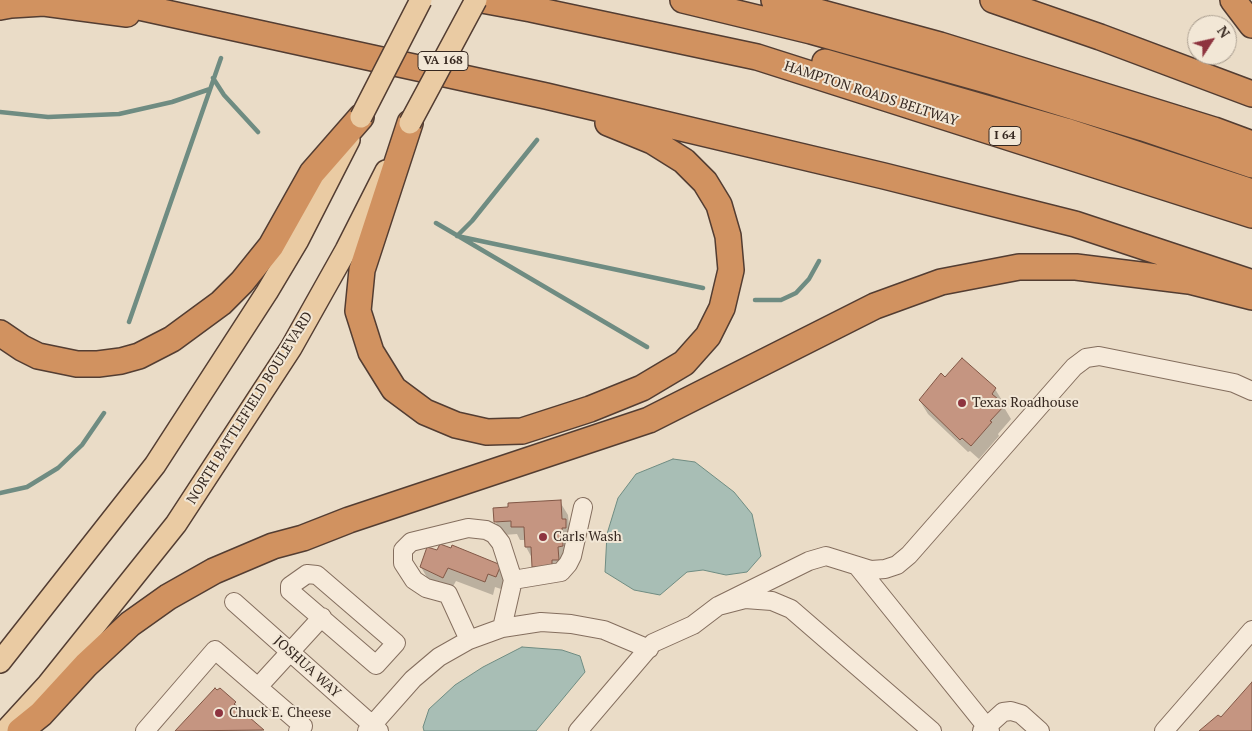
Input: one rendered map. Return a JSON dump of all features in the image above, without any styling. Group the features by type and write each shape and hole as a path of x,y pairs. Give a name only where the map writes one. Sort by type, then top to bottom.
{"highway":[{"path":"107,0 546,96 884,176 1075,224 1252,282"},
{"name":"HAMPTON ROADS BELTWAY","path":"482,0 757,58 1252,215"},
{"path":"557,0 834,64 1066,132 1252,192"},
{"path":"683,0 811,32 993,82 1143,128 1252,165"},
{"path":"774,0 940,45 1205,127 1252,144"},
{"path":"993,0 1100,37 1252,94"},
{"path":"1233,0 1252,25"},
{"path":"0,7 44,3 96,11 193,19"},
{"path":"410,122 362,270 358,311 371,352 394,388 425,412 456,425 487,432 522,431 590,409 642,388 684,363 708,336 722,308 730,270 728,236 719,205 705,182 684,161 652,141 546,96"},
{"path":"0,333 38,356 77,364 121,361 139,356 172,339 221,303 242,282 271,246 312,174 361,117"},
{"path":"20,731 41,714 86,665 130,624 168,597 214,571 273,546 649,420 875,306 941,282 1019,267 1076,267 1188,281 1252,298"}],"main road":[{"path":"0,662 155,464 267,292 298,240 421,0"},
{"name":"NORTH BATTLEFIELD BOULEVARD","path":"5,731 48,684 176,524 296,340 346,250 410,122 476,0"}],"street":[{"path":"578,731 653,643 693,625 718,606 809,561 826,556 871,570 885,569 898,565 909,555 1074,367 1086,358 1099,356 1234,383 1252,391"},
{"path":"513,580 561,572 572,556 583,507"},
{"path":"469,640 448,594 426,588 414,580 403,564 403,550 411,542 468,528 486,530 494,534 500,543 513,580 502,628"},
{"path":"858,567 986,730 1003,712 1011,712 1021,714 1040,731"},
{"path":"307,574 318,575 396,643 376,665 322,617 290,591 290,586 307,574"},
{"path":"718,606 744,599 772,601 790,609 932,731"},
{"name":"JOSHUA WAY","path":"234,602 290,651 373,729"},
{"path":"258,687 322,617"},
{"path":"373,729 413,679 439,657 469,640 502,628 541,622 571,624 604,630 649,648"},
{"path":"1164,731 1252,630"},
{"path":"145,731 215,650 303,726 298,731"}],"shaded area":[{"path":"673,459 695,462 734,492 752,514 761,556 747,572 726,575 703,570 687,572 660,595 634,590 605,572 607,534 618,498 636,474"},
{"path":"522,647 562,650 580,656 585,672 536,731 424,731 423,727 429,709 455,685 483,667"}],"building":[{"name":"Texas Roadhouse","path":"962,358 996,388 992,394 1005,405 971,446 962,438 960,440 919,400 941,373 945,377"},
{"name":"Carls Wash","path":"561,500 562,519 566,519 566,528 562,528 563,546 558,547 559,560 552,560 552,566 532,567 531,547 525,547 524,527 511,527 511,521 494,522 493,508 508,507 508,503"},
{"path":"440,544 451,548 452,545 501,565 496,577 488,574 485,582 448,568 443,578 420,567 427,547 437,550"},
{"path":"1252,682 1252,731 1199,731 1218,715 1221,717"},
{"name":"Chuck E. Cheese","path":"215,688 217,690 220,688 236,702 234,704 264,730 175,731"}],"waterway":[{"path":"129,322 221,58"},
{"path":"213,78 224,95 258,132"},
{"path":"0,112 48,117 119,114 172,102 210,89"},
{"path":"457,236 472,221 537,140"},
{"path":"436,223 647,347"},
{"path":"457,236 703,288"},
{"path":"755,300 781,300 796,293 809,279 819,261"},
{"path":"0,493 27,487 58,468 82,445 104,413"}],"place":[{"name":"Texas Roadhouse","path":"962,403"},
{"name":"Carls Wash","path":"543,537"},
{"name":"Chuck E. Cheese","path":"219,713"}]}
